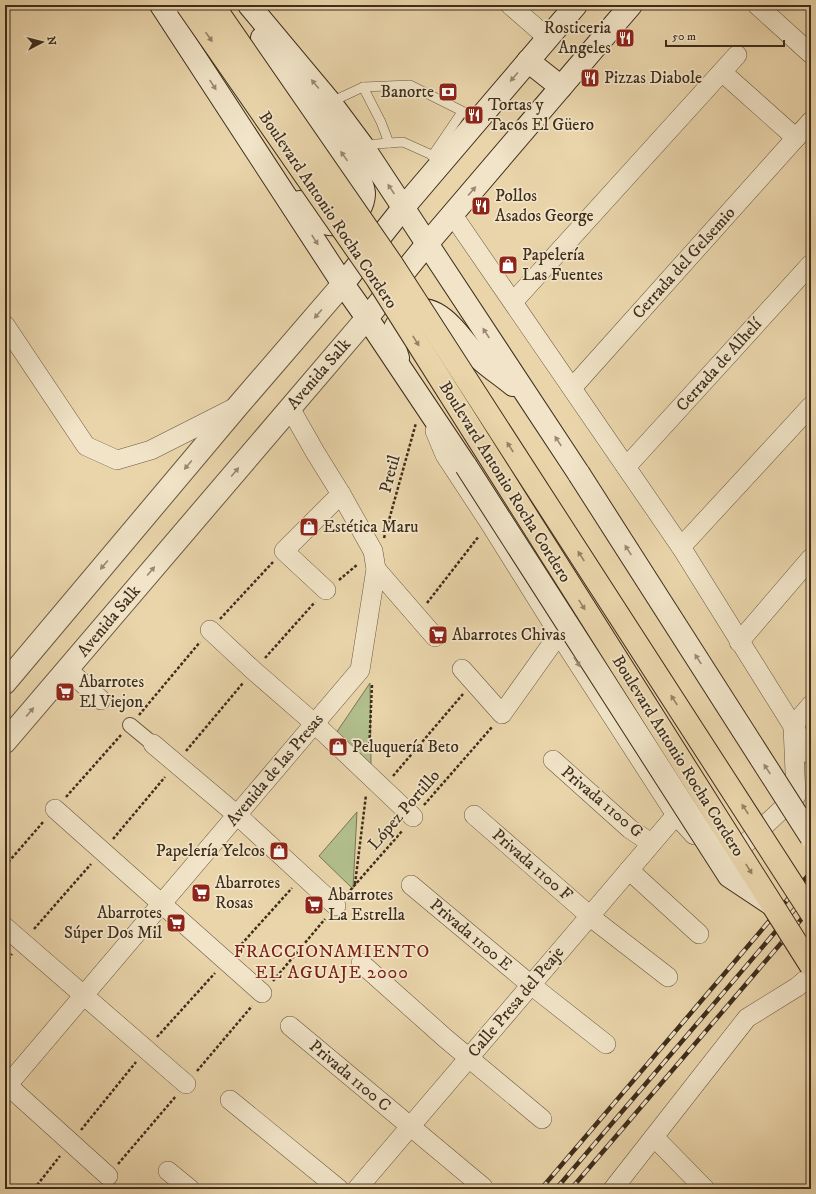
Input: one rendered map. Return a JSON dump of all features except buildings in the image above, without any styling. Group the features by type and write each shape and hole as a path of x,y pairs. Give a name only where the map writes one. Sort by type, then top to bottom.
{"highway":[{"name":"Boulevard Antonio Rocha Cordero","path":"187,5 376,279 811,966"},
{"name":"Boulevard Antonio Rocha Cordero","path":"213,5 392,264 811,913"}],"main road":[{"name":"Boulevard Antonio Rocha Cordero","path":"161,5 343,284 422,400"},
{"path":"243,5 278,64 359,177 363,185 364,194 362,203 352,218 345,222 327,224 318,221 311,216 268,169"},
{"path":"249,5 330,102 362,145 579,474 811,837"},
{"path":"5,683 237,407 343,284 403,208 470,116 528,61 576,5"},
{"name":"Avenida Salk","path":"5,742 367,318 452,214 631,5"},
{"path":"528,61 562,87"},
{"path":"403,371 395,350 392,334 397,324 406,316 417,311 429,311 441,315 449,322 479,358 529,398"},
{"path":"422,400 466,466 729,876 771,904"}],"street":[{"path":"510,5 548,38"},
{"path":"757,5 811,54"},
{"path":"513,302 737,55"},
{"path":"722,72 796,138"},
{"name":"Cerrada del Gelsemio","path":"572,388 811,121"},
{"path":"452,214 681,547 811,755"},
{"name":"Cerrada de Alhelí","path":"626,467 811,264"},
{"path":"5,325 86,446 117,460 151,450 237,407"},
{"name":"Boulevard Antonio Rocha Cordero","path":"422,400 445,455 676,814 701,844 721,851 738,848 803,795"},
{"path":"681,547 811,406"},
{"path":"290,408 341,494 374,560 435,637"},
{"path":"326,590 284,551 341,494"},
{"path":"739,642 811,558"},
{"name":"Avenida de las Presas","path":"6,1085 360,670 374,560"},
{"path":"210,630 315,724 413,817"},
{"path":"468,675 502,714 559,634"},
{"path":"67,669 101,700"},
{"path":"803,795 793,726 811,705"},
{"path":"130,725 237,815 336,906"},
{"name":"Privada 1100 G","path":"553,760 630,828 651,844"},
{"path":"55,809 262,993"},
{"name":"Calle Presa del Peaje","path":"357,1189 676,814"},
{"name":"Privada 1100 F","path":"474,815 590,916 668,977"},
{"path":"629,870 699,934"},
{"name":"Privada 1100 E","path":"411,885 531,985 606,1044"},
{"path":"5,927 186,1084"},
{"path":"361,963 446,1038 542,1119"},
{"path":"613,1189 747,1018 797,987 811,975"},
{"name":"Privada 1100 C","path":"290,1026 483,1187"},
{"path":"6,1085 108,1176"},
{"path":"230,1100 338,1189"},
{"path":"654,1137 705,1189"},
{"path":"168,1171 190,1189"}],"lane":[{"path":"330,102 364,87 410,85 470,116"},
{"path":"364,87 381,122 389,143"},
{"path":"362,145 403,142 438,158"}],"path":[{"name":"Pretil","path":"374,560 386,537 422,400"},
{"path":"417,616 489,522"},
{"path":"214,718 299,620"},
{"path":"382,788 468,675"},
{"name":"López Portillo","path":"355,884 502,714"},
{"path":"23,942 141,806"},
{"path":"116,1087 146,1049 303,876"},
{"path":"224,1039 336,906"},
{"path":"108,1176 155,1120"},
{"path":"34,1189 38,1183"}],"green space":[{"path":"370,683 371,764 334,736"},
{"path":"357,812 353,889 319,856"}],"railway":[{"path":"541,1189 811,872"},
{"path":"556,1189 811,890"},
{"path":"571,1189 811,908"}],"place":[{"name":"Rosticeria Angeles","path":"625,38"},
{"name":"Pizzas Diabole","path":"590,78"},
{"name":"Banorte","path":"448,92"},
{"name":"Tortas y Tacos El Güero","path":"474,115"},
{"name":"Pollos Asados George","path":"481,206"},
{"name":"Papelería Las Fuentes","path":"508,265"},
{"name":"Estética Maru","path":"309,527"},
{"name":"Abarrotes Chivas","path":"438,635"},
{"name":"Abarrotes El Viejon","path":"65,692"},
{"name":"Peluquería Beto","path":"338,747"},
{"name":"Papelería Yelcos","path":"279,851"},
{"name":"Abarrotes Rosas","path":"201,893"},
{"name":"Abarrotes La Estrella","path":"314,905"},
{"name":"Abarrotes Súper Dos Mil","path":"176,923"}],"district":[{"name":"FRACCIONAMIENTO EL AGUAJE 2000","path":"332,962"}]}
